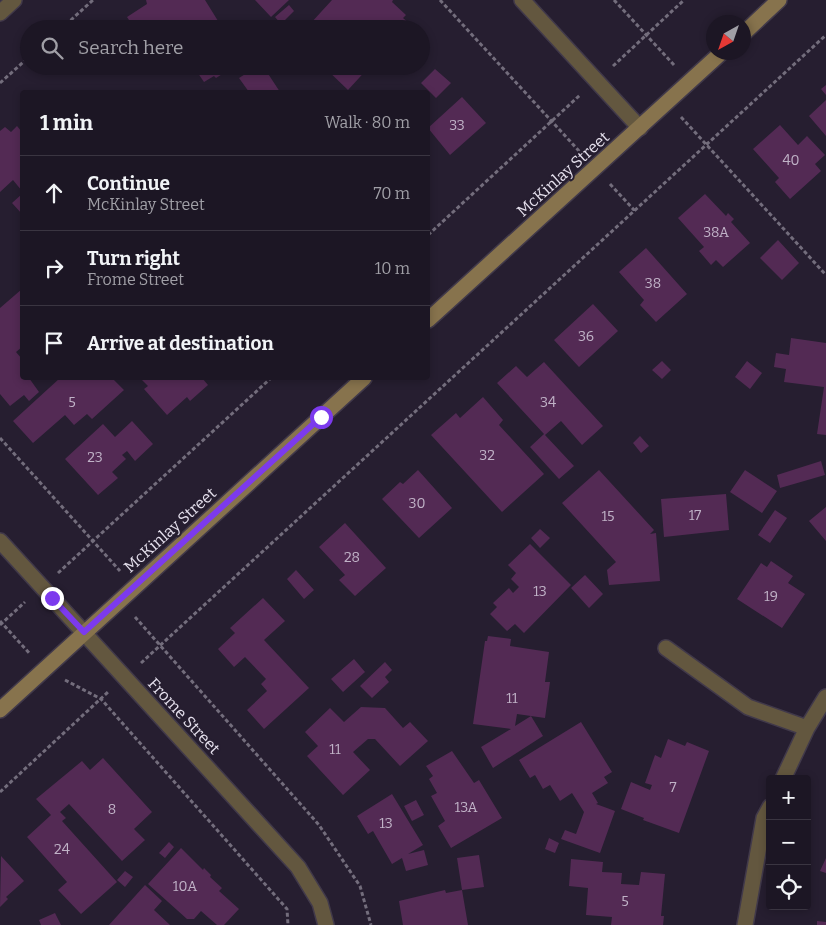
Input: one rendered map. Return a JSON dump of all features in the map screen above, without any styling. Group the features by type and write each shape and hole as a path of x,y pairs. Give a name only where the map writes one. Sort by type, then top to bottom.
{"street":[{"path":"0,13 14,0"},
{"path":"522,0 640,128"},
{"path":"751,26 779,0"},
{"name":"McKinlay Street","path":"430,318 713,60"},
{"name":"McKinlay Street","path":"0,710 362,380"},
{"name":"Frome Street","path":"0,541 303,873 320,903 326,925"},
{"path":"666,648 748,707 807,728"},
{"path":"785,775 807,728 826,697"},
{"path":"745,925 766,814"}],"path":[{"path":"71,20 93,0"},
{"path":"440,0 634,210"},
{"path":"614,0 690,82"},
{"path":"430,233 684,0"},
{"path":"0,792 826,35"},
{"path":"0,83 20,65"},
{"path":"667,102 826,274"},
{"path":"269,380 1,623 45,669 101,699 287,909 288,925"},
{"path":"0,438 134,586"},
{"path":"119,600 319,824 360,886 371,925"}],"building":[{"path":"146,0 205,0 217,20 129,20 127,17 147,4"},
{"path":"255,0 289,0 271,17"},
{"path":"332,0 393,0 392,2 406,15 403,18 405,20 314,20"},
{"path":"289,5 294,11 285,20 278,20 275,17"},
{"path":"435,69 451,83 436,98 421,83"},
{"path":"199,75 221,75 216,78 214,76 204,82"},
{"path":"244,75 269,75 279,90 248,90 239,78"},
{"path":"332,75 362,75 348,90"},
{"path":"826,85 826,95 821,89"},
{"path":"462,97 486,123 450,155 430,130 430,126"},
{"path":"826,100 826,136 809,116"},
{"path":"780,125 798,145 807,136 825,155 815,164 821,171 790,199 775,182 779,178 753,149"},
{"path":"17,126 20,130 20,189 13,180 0,192 0,131 5,127 11,132"},
{"path":"705,194 726,216 728,213 734,219 731,222 750,243 723,267 716,260 711,265 699,251 704,247 678,218"},
{"path":"20,196 20,212 12,203"},
{"path":"778,240 799,263 782,280 760,258"},
{"path":"646,248 687,294 656,322 640,305 644,300 619,272"},
{"path":"20,291 20,349 16,352 20,357 20,380 30,380 39,392 29,401 24,395 10,406 0,394 0,308"},
{"path":"593,304 618,331 579,367 554,340"},
{"path":"791,338 826,343 826,435 817,434 824,387 784,382 786,369 774,367 776,353 789,355"},
{"path":"662,361 671,370 662,379 652,370"},
{"path":"747,361 762,373 750,389 735,377"},
{"path":"544,362 603,426 582,445 561,421 545,435 574,466 559,479 530,447 544,434 497,383 516,366 527,377"},
{"path":"58,380 114,380 124,390 92,419 87,414 74,425 65,415 33,443 13,421"},
{"path":"142,380 204,380 208,385 190,401 187,397 167,415 144,389 148,386"},
{"path":"483,397 503,420 499,425 544,474 502,512 431,435 456,413 460,418"},
{"path":"132,421 153,444 135,461 127,451 122,455 126,459 112,472 118,478 98,495 65,459 103,424 115,437"},
{"path":"640,436 649,446 641,453 633,443"},
{"path":"821,461 825,475 780,488 777,475"},
{"path":"418,470 452,508 419,538 382,499 400,482 403,484"},
{"path":"599,470 654,530 650,534 656,533 660,581 609,585 607,570 616,562 562,503"},
{"path":"745,470 777,491 762,513 730,492"},
{"path":"726,494 729,530 664,537 661,499"},
{"path":"826,507 826,541 809,521"},
{"path":"775,510 787,518 770,543 758,535"},
{"path":"345,523 386,568 355,596 339,580 345,575 319,547"},
{"path":"540,529 550,538 540,548 531,538"},
{"path":"530,544 571,585 524,633 515,624 507,631 490,614 497,607 493,603 509,588 513,593 519,587 511,579 516,573 508,565"},
{"path":"771,561 793,576 788,583 805,594 782,628 737,599 761,563 767,567"},
{"path":"296,570 314,590 304,599 287,579"},
{"path":"585,575 603,594 589,608 571,588"},
{"path":"263,598 285,621 264,640 309,688 264,729 247,710 267,691 261,684 266,679 245,657 234,667 218,649 235,633 230,628"},
{"path":"488,636 511,639 510,646 549,652 545,682 550,682 545,718 531,716 543,736 493,768 481,747 511,729 473,724 485,641 487,641","holes":["517,714 531,716 515,726"]},
{"path":"354,659 365,672 343,692 331,679"},
{"path":"385,662 392,670 385,677 389,682 372,698 360,686"},
{"path":"361,707 385,708 403,728 410,722 428,741 400,766 375,739 368,739 353,752 370,770 343,795 307,756 318,746 305,732 330,708 344,722"},
{"path":"581,722 612,772 604,777 608,783 592,793 598,803 596,804 615,811 600,853 561,839 565,830 576,834 584,812 572,793 560,801 550,785 543,789 535,775 530,778 519,760"},
{"path":"668,739 685,746 687,742 709,751 679,833 643,820 644,818 621,809 631,782 650,790 652,785 645,783 655,755 661,758"},
{"path":"452,751 474,783 479,780 502,818 451,848 438,826 445,821 431,796 437,793 429,779 433,776 426,766"},
{"path":"103,758 152,812 134,829 145,840 122,861 69,804 60,812 66,818 62,821 117,882 81,914 58,890 67,882 27,837 51,815 36,799 82,761 90,770"},
{"path":"392,794 423,845 408,854 424,850 428,865 406,871 402,858 392,864 373,831 368,834 357,816"},
{"path":"416,800 424,815 412,821 404,806"},
{"path":"549,838 559,843 555,853 545,849"},
{"path":"169,842 174,847 165,858 159,853"},
{"path":"181,848 203,870 204,868 211,875 210,877 222,888 219,891 239,909 224,925 217,925 201,911 194,919 187,919 148,884"},
{"path":"479,855 484,887 462,890 457,858"},
{"path":"1,856 24,881 6,897 8,899 0,907"},
{"path":"826,858 826,873 820,871"},
{"path":"571,859 603,862 602,872 622,873 621,884 639,885 641,872 665,874 661,916 664,916 663,925 611,925 612,917 586,915 588,888 569,886"},
{"path":"125,871 133,877 125,887 117,880"},
{"path":"145,885 162,901 154,910 170,925 109,925"},
{"path":"445,890 446,893 462,890 468,925 403,925 399,901"},
{"path":"55,913 61,925 41,925 39,920"},
{"path":"817,921 826,922 826,925 817,925"}],"route":[{"path":"52,598 84,632 321,417"}]}
